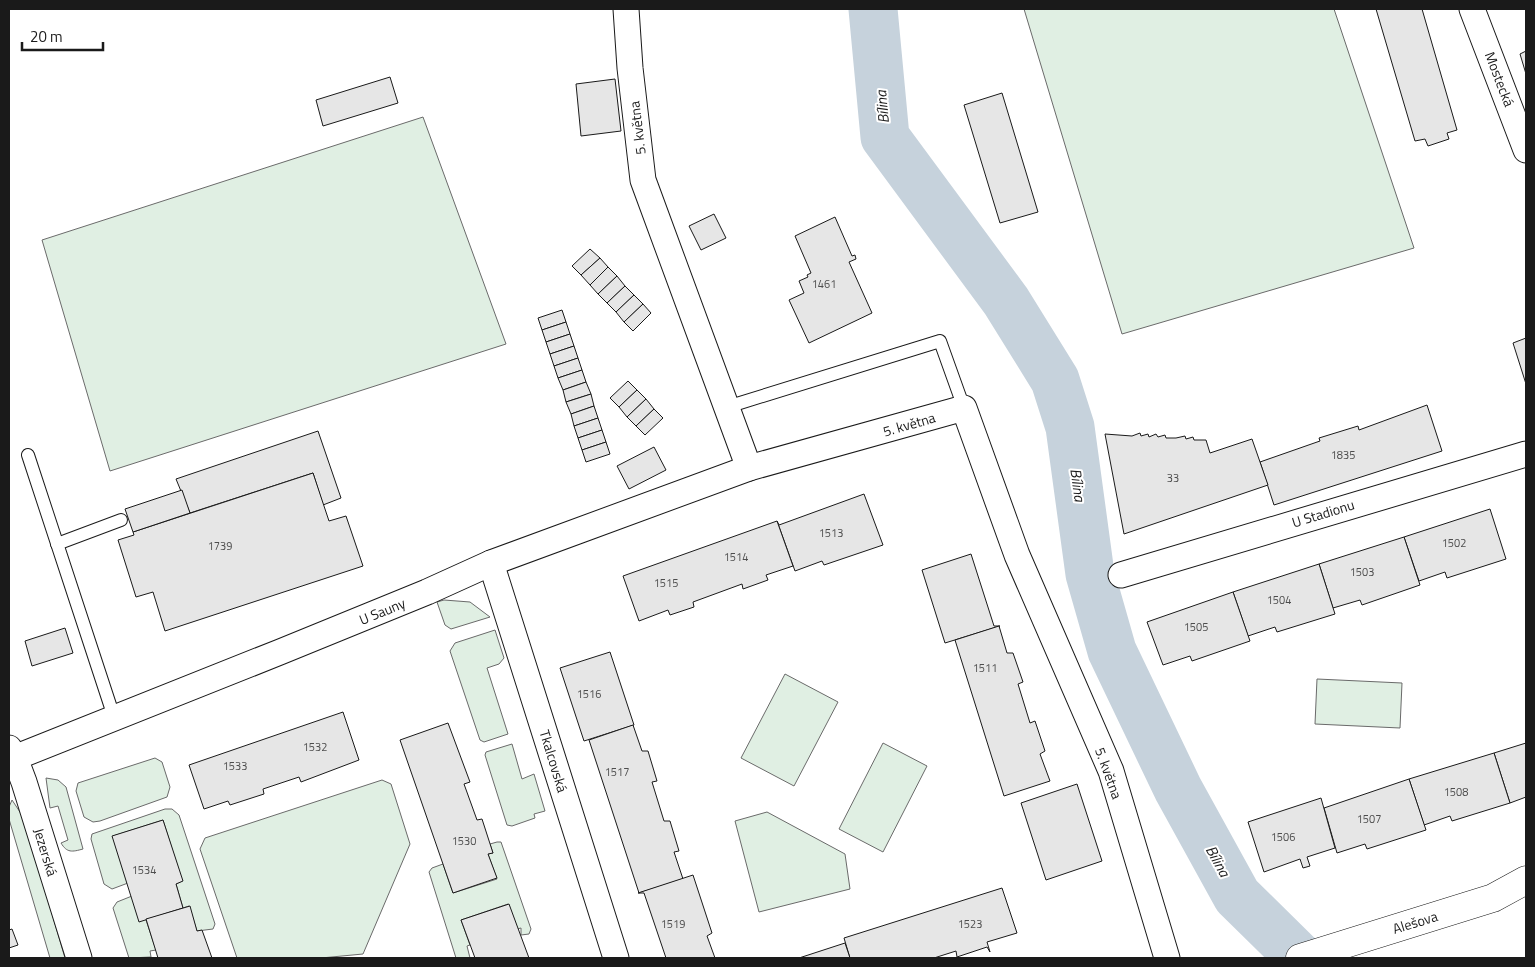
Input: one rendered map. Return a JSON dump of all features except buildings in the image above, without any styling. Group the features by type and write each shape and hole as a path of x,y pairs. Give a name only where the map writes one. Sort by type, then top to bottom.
{"street":[{"name":"5. května","path":"626,9 630,68 643,180 749,468 964,408 1016,555 1111,771 1167,958"},
{"name":"Mostecká","path":"1472,9 1526,150"},
{"name":"U Stadionu","path":"1121,575 1526,454"},
{"name":"U Sauny","path":"11,755 114,717 427,592 491,563 749,468"},
{"name":"Tkalcovská","path":"491,563 616,958"},
{"name":"Jezerská","path":"11,755 79,958"},
{"name":"Alešova","path":"1313,954 1493,898 1526,880"}],"lane":[{"path":"727,407 940,341 964,408"},
{"path":"28,455 114,717"},
{"path":"57,544 121,520"}],"green space":[{"path":"1024,9 1334,9 1414,248 1122,334"},
{"path":"423,117 506,344 110,471 42,240"},
{"path":"444,600 470,602 490,617 451,629 445,625 437,602"},
{"path":"495,630 504,658 499,664 487,668 508,734 484,742 480,740 450,651 455,643"},
{"path":"785,674 838,702 794,786 741,758"},
{"path":"1317,679 1402,683 1400,728 1315,724"},
{"path":"883,743 927,766 883,852 839,829"},
{"path":"512,744 522,779 534,774 545,811 534,814 535,818 512,826 507,825 485,755 486,752"},
{"path":"155,758 162,762 170,787 167,797 100,821 93,822 84,817 76,791 78,783"},
{"path":"46,778 58,780 66,787 83,849 70,851 65,849 61,843 68,840 58,806 50,808"},
{"path":"382,780 391,784 410,844 363,954 321,958 237,958 200,849 205,838"},
{"path":"12,800 24,818 65,958 50,958 9,819 9,807"},
{"path":"165,809 172,809 179,815 215,924 213,929 197,931 189,906 183,908 176,884 182,881 163,820 113,836 128,883 112,889 104,884 91,839 92,834"},
{"path":"767,812 845,854 850,889 759,912 735,821"},
{"path":"501,842 531,929 529,934 521,935 521,928 517,929 508,904 461,920 470,945 467,946 470,958 456,958 429,872 432,868 443,864 453,893 497,879 488,854 493,853 490,844"},
{"path":"132,896 146,920 156,950 150,951 151,957 129,958 113,908 117,902"}],"waterway":[{"name":"Bílina","path":"873,9 885,137 1006,301 1055,380 1070,427 1090,574 1112,651 1178,789 1237,896 1300,958"}]}
